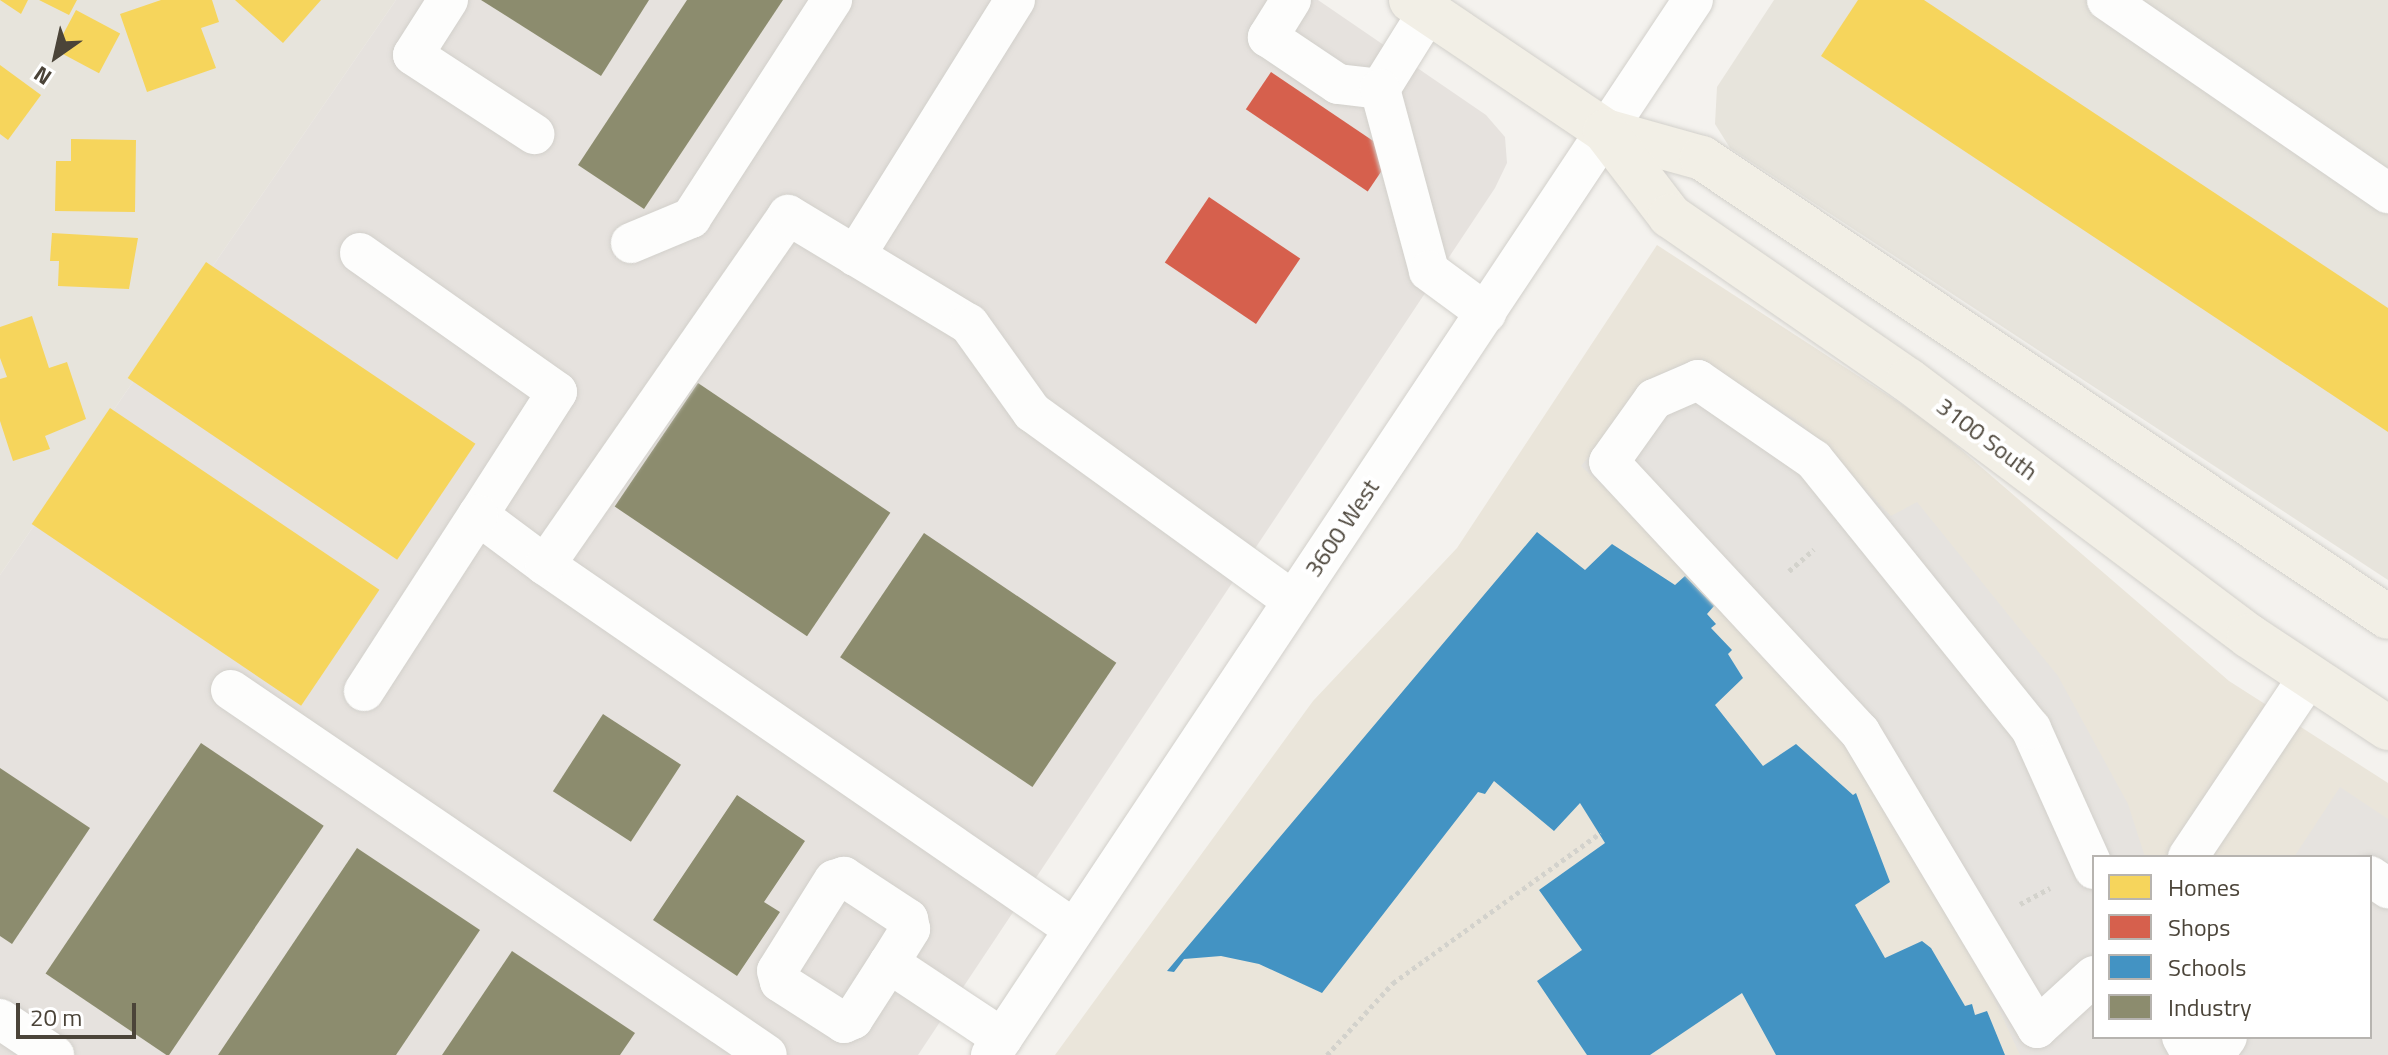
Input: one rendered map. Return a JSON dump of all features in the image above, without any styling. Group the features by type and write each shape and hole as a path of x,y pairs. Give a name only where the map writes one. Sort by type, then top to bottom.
{"main road":[{"name":"3100 South","path":"1420,6 1605,131 1702,158 2388,617"},
{"name":"3100 South","path":"1605,131 1670,216 1908,380 2309,676 2388,728"}],"street":[{"path":"448,0 413,55 534,134"},
{"path":"631,243 691,218 832,0"},
{"path":"855,256 1015,0"},
{"path":"1291,0 1268,37 1338,84 1380,89"},
{"name":"3600 West","path":"997,1047 1693,0"},
{"path":"2107,0 2388,193"},
{"path":"1420,6 1380,89 1429,271 1486,313"},
{"path":"545,565 788,215 969,324 1032,412 1293,601"},
{"path":"360,253 557,392 364,691"},
{"path":"2092,865 2031,729 1814,460 1698,380 1654,399 1609,462 1860,732 2041,1041 2092,978"},
{"path":"478,515 545,565 1074,929"},
{"path":"2189,855 2309,676"},
{"path":"231,690 767,1055"},
{"path":"889,963 997,1047"},
{"path":"0,1019 54,1055"}],"path":[{"path":"1789,571 1814,549"},
{"path":"1327,1055 1393,983 1600,833"},
{"path":"2020,904 2050,888"}],"shaded area":[{"path":"0,0 396,0 0,575"},
{"path":"396,0 1318,0 1486,115 1505,137 1507,163 1495,188 918,1055 0,1055 0,575"},
{"path":"1774,0 2388,0 2388,580 1730,148 1715,124 1717,87"},
{"path":"1657,245 1929,422 2229,681 2388,783 2388,1055 1055,1055 1313,701 1457,548"},
{"path":"1685,363 1709,366 1801,423 1891,516 1917,502 2058,676 2128,804 2144,855 2092,855 2092,1039 2372,1039 2372,855 2295,855 2340,787 2388,819 2388,1055 2020,1055 1971,948 1897,816 1806,691 1733,607 1581,466 1657,375"}],"building: Homes":[{"path":"0,0 28,0 21,14"},
{"path":"39,0 77,0 69,15"},
{"path":"161,0 212,0 219,22 201,28 216,68 147,92 120,14"},
{"path":"235,0 321,0 283,43"},
{"path":"1858,0 1924,0 2388,308 2388,432 1821,56"},
{"path":"76,10 120,33 99,73 55,50"},
{"path":"0,65 41,95 8,140 0,134"},
{"path":"71,139 136,140 135,212 55,211 56,161 71,161"},
{"path":"52,233 138,238 129,289 58,286 59,261 50,261"},
{"path":"206,262 475,444 397,560 128,378"},
{"path":"32,316 49,368 67,362 86,419 45,436 50,449 13,461 0,421 0,379 7,377 0,358 0,327"},
{"path":"110,408 379,590 301,706 32,524"}],"building: Shops":[{"path":"1271,72 1393,154 1368,192 1246,109"},
{"path":"1209,197 1300,259 1256,324 1165,262"}],"building: Schools":[{"path":"1537,532 1585,570 1612,544 1675,585 1685,576 1714,606 1707,614 1716,624 1711,628 1732,650 1728,654 1743,678 1715,705 1763,766 1796,744 1853,795 1856,793 1890,882 1855,905 1885,958 1922,941 1931,948 1965,1006 1972,1004 1975,1015 1987,1011 2005,1055 1776,1055 1742,993 1650,1055 1587,1055 1537,981 1582,950 1539,890 1605,843 1580,803 1554,831 1494,781 1485,794 1478,792 1322,993 1259,964 1221,956 1184,959 1174,972 1167,971"}],"building: Industry":[{"path":"481,0 649,0 601,76"},
{"path":"687,0 783,0 644,209 578,165"},
{"path":"698,383 890,513 807,636 615,507"},
{"path":"924,533 1116,663 1032,787 840,657"},
{"path":"603,714 681,765 631,842 553,791"},
{"path":"201,743 324,826 169,1055 46,973"},
{"path":"0,768 90,828 12,944 0,936"},
{"path":"737,795 805,841 764,902 780,912 737,976 653,920"},
{"path":"357,848 480,930 396,1055 218,1055"},
{"path":"512,951 635,1033 620,1055 442,1055"}]}
